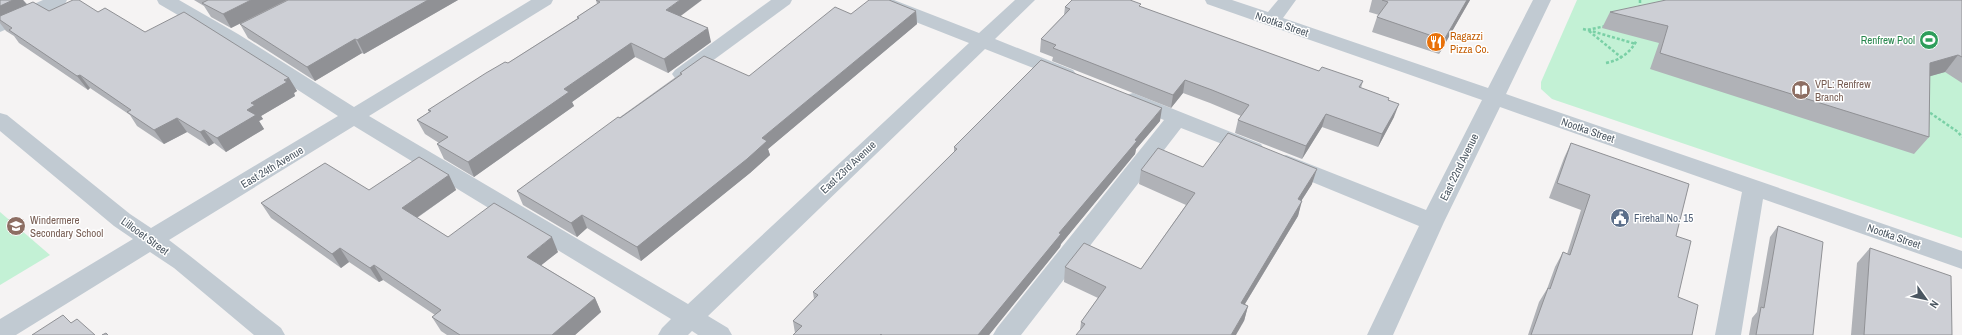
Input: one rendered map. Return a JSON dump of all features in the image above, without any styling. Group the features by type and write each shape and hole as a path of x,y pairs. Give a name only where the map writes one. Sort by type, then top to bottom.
{"street":[{"path":"0,26 58,0"},
{"path":"166,0 231,38 355,117 719,335"},
{"name":"East 24th Avenue","path":"0,332 152,241 544,0"},
{"path":"669,84 783,0"},
{"path":"877,0 1084,81"},
{"name":"East 23rd Avenue","path":"671,335 1026,0"},
{"name":"Nootka Street","path":"1214,0 1962,260"},
{"path":"1272,20 1287,0"},
{"name":"East 22nd Avenue","path":"1380,335 1432,222 1542,0"},
{"path":"231,38 250,28"},
{"path":"1112,92 1432,222"},
{"path":"1006,335 1177,118"},
{"name":"Lillooet Street","path":"0,120 122,220 182,262 272,335"},
{"path":"1728,335 1754,187"},
{"path":"504,206 523,192"}],"path":[{"path":"1639,11 1640,0"},
{"path":"1587,30 1607,25 1610,22"},
{"path":"1607,25 1612,27"},
{"path":"1583,29 1636,44"},
{"path":"1587,30 1622,58"},
{"path":"1606,63 1622,58 1631,52 1637,40"},
{"path":"1926,109 1958,132 1962,137"}],"green space":[{"path":"1577,0 1962,0 1962,238 1552,99 1541,89 1541,82"},
{"name":"Windermere Secondary School","path":"0,212 50,255 0,285"}],"building":[{"path":"0,0 13,0 0,6"},
{"path":"73,0 79,0 98,12 105,8 145,32 184,12 289,78 284,80 287,82 251,103 255,105 247,110 256,115 217,138 204,130 200,132 177,118 154,130 127,112 131,110 80,75 77,76 9,30 12,28 0,20 0,16 33,2 49,11"},
{"path":"208,0 251,0 223,14 202,3"},
{"path":"288,0 428,0 357,40 355,39 307,67 240,24"},
{"path":"596,0 680,0 666,10 708,28 664,59 631,43 564,89 569,92 468,162 437,144 448,137 417,120 431,111 428,110 486,73 505,62 508,63 579,18 577,17 600,2"},
{"path":"869,0 889,0 916,11 762,138 767,141 747,159 637,247 582,215 571,223 517,191 618,117 620,118 682,74 680,73 704,56 749,76 835,7 851,14"},
{"path":"1072,0 1130,0 1141,4 1139,6 1319,71 1322,67 1363,81 1359,87 1389,98 1388,100 1399,104 1382,134 1326,114 1306,146 1238,120 1249,105 1212,90 1185,80 1173,95 1053,48 1056,45 1041,39 1070,9 1065,7"},
{"path":"1382,0 1467,0 1444,40 1377,17 1388,2"},
{"path":"1666,0 1962,0 1962,57 1958,55 1930,63 1929,137 1660,53 1668,26 1610,12"},
{"path":"1041,60 1162,108 1135,140 1137,141 1059,233 1061,234 978,335 793,335 802,326 793,321 818,295 813,292 957,149 954,147"},
{"path":"1228,133 1317,169 1298,199 1302,201 1241,303 1248,306 1231,335 1076,335 1085,324 1081,322 1106,287 1065,267 1084,243 1141,269 1195,193 1141,170 1158,148 1203,167"},
{"path":"1571,143 1689,184 1676,236 1691,241 1678,297 1698,305 1692,335 1531,335 1563,252 1570,255 1590,195 1557,183"},
{"path":"419,157 449,175 402,208 448,237 494,203 552,237 527,257 595,298 552,335 460,335 432,317 441,310 374,265 370,268 340,248 332,254 261,203 325,163 369,190"},
{"path":"1778,226 1823,242 1813,335 1756,335 1761,307 1764,308"},
{"path":"1870,248 1951,276 1952,335 1864,335"},
{"path":"63,315 71,323 77,319 95,335 32,335"}],"place":[{"name":"Renfrew Pool","path":"1929,40"},
{"name":"Ragazzi Pizza Co.","path":"1436,42"},
{"name":"VPL: Renfrew Branch","path":"1801,90"},
{"name":"Firehall No. 15","path":"1620,218"},
{"name":"Windermere Secondary School","path":"16,226"}]}
